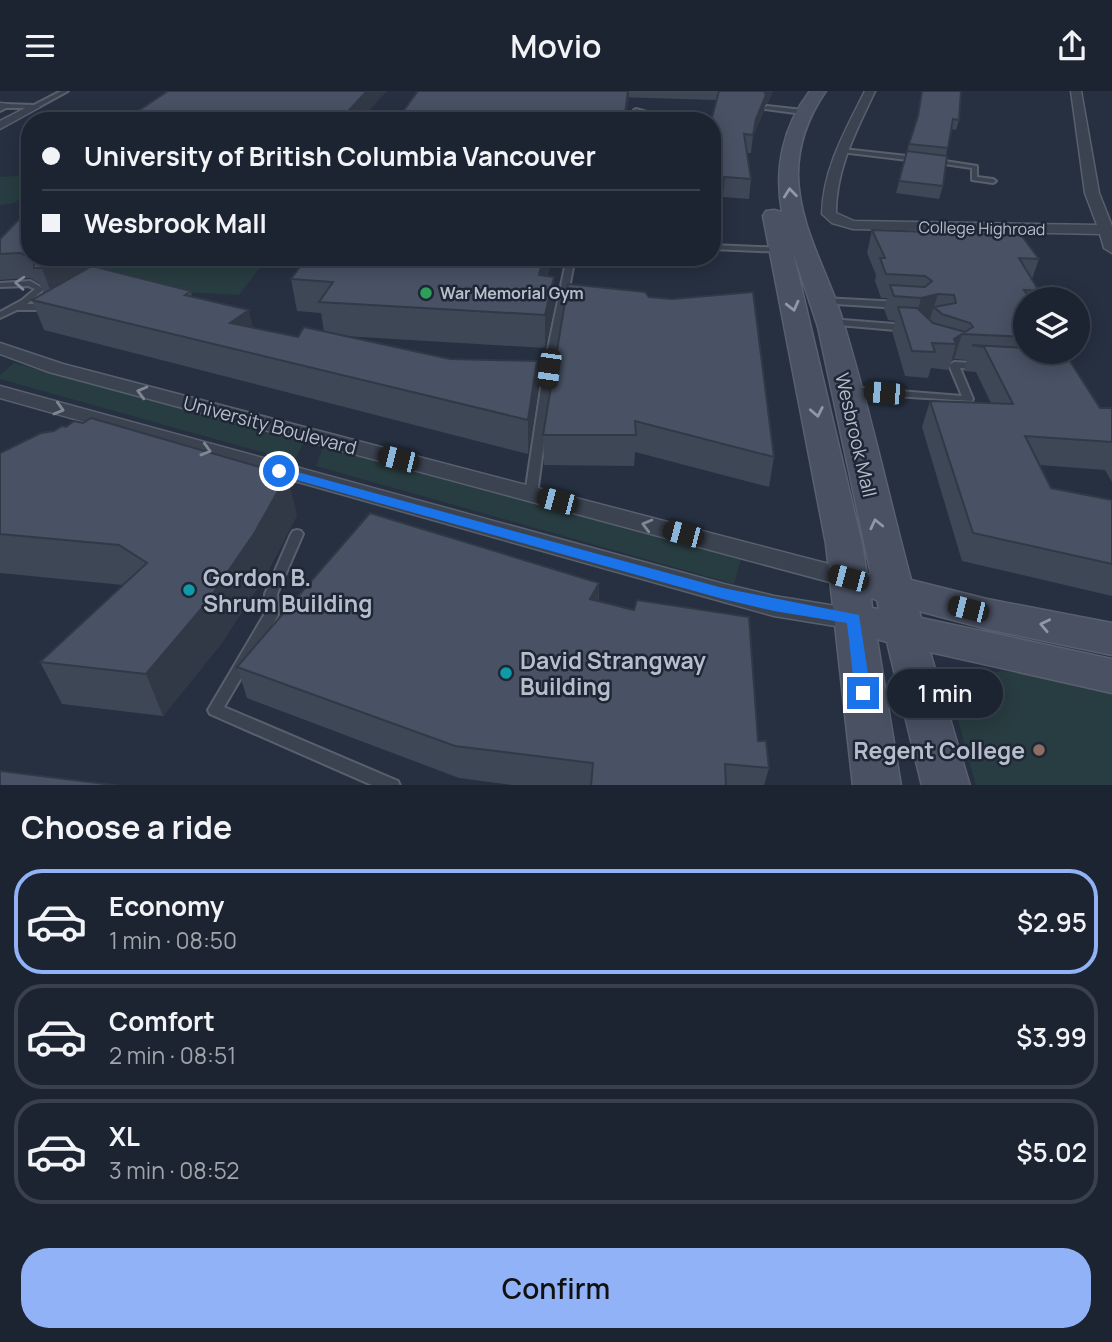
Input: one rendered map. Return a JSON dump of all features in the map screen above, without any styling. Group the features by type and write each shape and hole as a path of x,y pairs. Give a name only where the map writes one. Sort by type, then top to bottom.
{"main road":[{"name":"Wesbrook Mall","path":"770,157 776,135 799,104 818,91"},
{"name":"Wesbrook Mall","path":"799,104 789,148 788,166 793,221 791,250 803,345 844,544 877,785"},
{"name":"Wesbrook Mall","path":"770,194 791,250 826,312 893,590 946,785"},
{"name":"University Boulevard","path":"851,599 893,590 988,614 1112,639"},
{"name":"University Boulevard","path":"851,599 904,630 1112,676"}],"street":[{"path":"843,151 870,91"},
{"path":"1076,91 1092,193 1112,248"},
{"path":"26,112 35,107"},
{"path":"0,126 21,115"},
{"name":"College Highroad","path":"843,151 832,184 829,213 837,220 853,225 1001,234 1107,229"},
{"name":"University Boulevard","path":"0,348 56,368 531,494 851,599"},
{"name":"University Boulevard","path":"0,392 774,606 851,599"}],"lane":[{"path":"2,107 35,107 65,91"},
{"path":"767,108 799,104"},
{"path":"636,111 641,112"},
{"path":"843,151 975,167 974,179 993,181"},
{"path":"721,247 791,250"},
{"path":"531,494 549,369 569,266"},
{"path":"0,285 30,283 40,289 25,302 0,315"},
{"path":"14,307 37,307 56,300"},
{"path":"826,312 909,305"},
{"path":"826,312 915,328"},
{"path":"846,390 968,399 954,365 995,367"},
{"path":"297,534 271,594 271,615 215,710 390,785"}],"green space":[{"path":"21,176 21,198 14,203 0,205 0,177"},
{"path":"108,266 261,266 239,295 85,287"},
{"path":"14,363 304,442 294,461 0,379 0,375"},
{"path":"323,447 741,559 734,584 316,466"},
{"name":"Regent College","path":"1001,671 1025,673 1112,691 1112,785 976,785 956,713 969,715 968,697 973,685 984,677"}],"building":[{"path":"168,91 367,91 347,112 136,112"},
{"path":"418,91 628,91 625,112 403,112"},
{"path":"719,91 764,91 766,95 753,135 744,134 751,179 721,178 721,112 713,112"},
{"path":"922,91 961,91 959,120 953,119 948,148 909,144"},
{"path":"907,151 947,156 943,186 899,181"},
{"path":"21,217 21,253 0,254 0,239"},
{"path":"872,230 1021,235 1039,259 1019,258 1037,287 1013,287 1013,336 962,334 954,339 956,344 932,343 935,352 912,351 898,307 917,308 933,323 965,332 973,327 970,323 942,314 934,307 956,303 954,295 938,294 921,298 894,296 890,285 925,287 932,281 925,276 886,274 880,258 885,258"},
{"path":"92,266 191,291 185,295 249,310 230,323 298,337 304,327 450,359 537,361 528,420 32,300"},
{"path":"300,266 542,266 539,275 554,277 545,315 319,302 333,282 291,279"},
{"path":"568,284 645,292 649,297 672,299 753,292 774,457 635,421 636,435 543,435"},
{"path":"972,345 1013,347 1013,364 1072,364 1100,408 1112,408 1112,442 1025,436 1051,488 1112,500 1112,564 973,533 930,401 1013,404 984,347"},
{"name":"Gordon B. Shrum Building","path":"91,418 287,475 255,532 207,602 146,674 40,662 147,563 119,545 0,534 0,453 41,433 66,427 74,421 83,423"},
{"name":"David Strangway Building","path":"370,513 599,583 590,599 634,610 637,600 749,617 758,741 766,741 769,768 725,764 726,785 591,785 593,763 455,746 237,667"},
{"path":"0,771 114,785 0,785"}],"place":[{"name":"War Memorial Gym","path":"426,293"},
{"name":"Gordon B. Shrum Building","path":"189,590"},
{"name":"David Strangway Building","path":"506,673"},
{"name":"Regent College","path":"1039,750"}],"route":[{"path":"279,471 723,593 774,606 854,619 863,693"}]}
